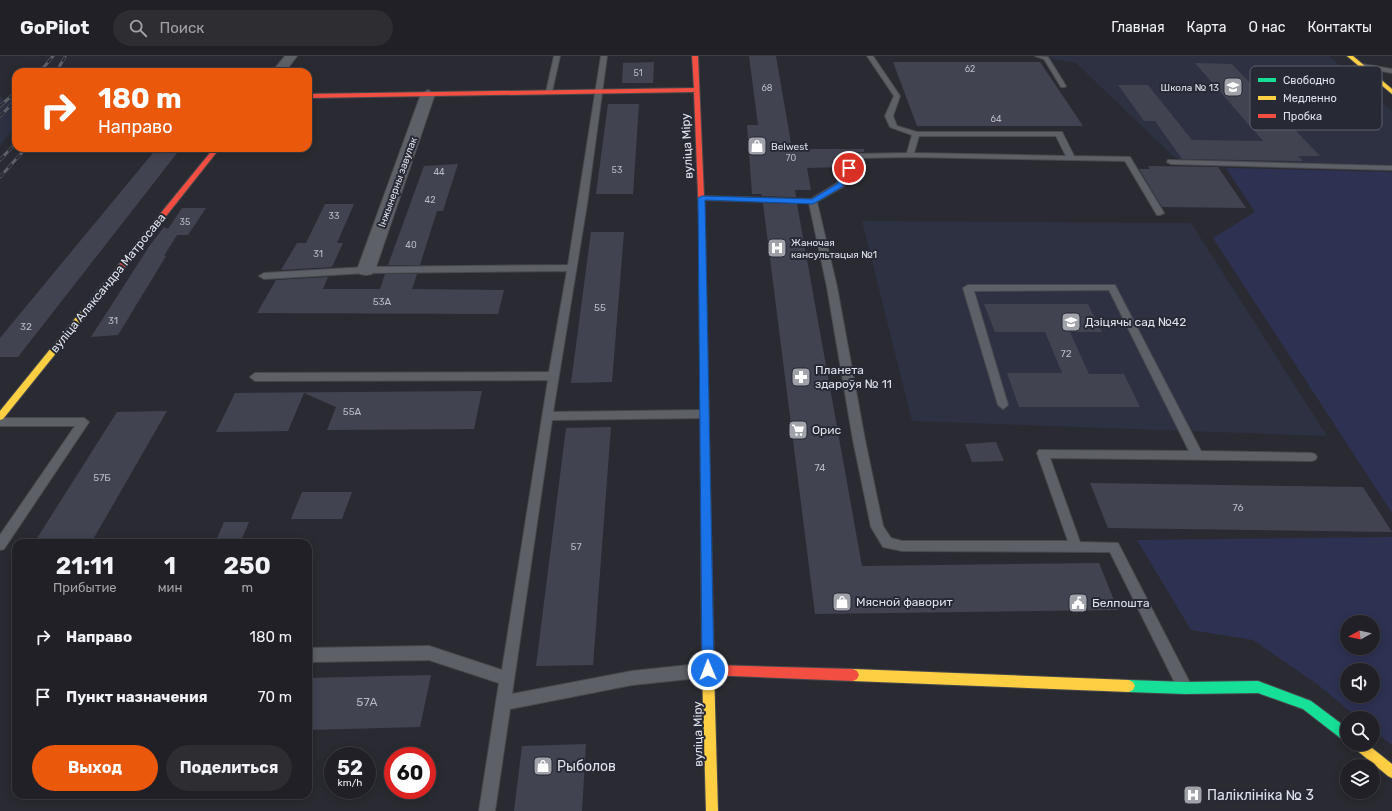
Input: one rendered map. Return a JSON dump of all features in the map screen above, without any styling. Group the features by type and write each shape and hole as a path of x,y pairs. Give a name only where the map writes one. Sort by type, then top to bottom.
{"main road":[{"name":"вуліца Міру","path":"695,56 702,198 708,670 712,811"},
{"path":"1350,56 1362,66"},
{"path":"1382,83 1392,92"},
{"path":"312,96 696,90"},
{"name":"вуліца Аляксандра Матросава","path":"0,417 214,152"},
{"path":"708,670 1185,688 1258,687 1307,705 1340,731"},
{"path":"1366,751 1392,772"}],"street":[{"path":"281,68 291,56"},
{"name":"Інжынерны завулак","path":"366,270 428,94"}],"lane":[{"path":"549,92 557,56"},
{"path":"487,811 506,678 553,376 572,268 604,56"},
{"path":"870,56 897,96 889,116 894,128 916,134 1059,134 1071,158"},
{"path":"1039,56 1046,58 1063,86"},
{"path":"1382,70 1392,72"},
{"path":"910,155 916,134"},
{"path":"702,198 813,202 840,185 856,156 910,155 1127,159 1160,213"},
{"path":"1171,162 1392,168"},
{"path":"813,202 832,287 859,440 877,527 887,543 902,546 1114,547 1127,570 1185,688"},
{"path":"264,276 366,270 572,268"},
{"path":"1003,405 968,288 1112,287 1197,455"},
{"path":"255,376 553,376"},
{"path":"547,416 704,414"},
{"path":"0,422 84,422 0,545"},
{"path":"1076,547 1043,453 1311,457"},
{"path":"312,655 429,653 506,678"},
{"path":"503,703 632,678 708,670"}],"shaded area":[{"name":"Школа № 13","path":"1050,56 1329,56 1340,66 1250,66 1250,130 1382,130 1382,102 1392,111 1392,165 1180,160 1173,156 1076,63 1052,59"},
{"path":"0,95 3,99 12,98 12,130 0,146"},
{"path":"1226,168 1392,172 1392,513 1213,238 1255,212"},
{"name":"Дзіцячы сад №42","path":"862,221 1191,223 1327,436 912,421"},
{"path":"1392,537 1392,745 1380,736 1380,711 1350,711 1317,684 1253,640 1191,630 1137,540"}],"building":[{"path":"749,56 776,56 792,149 864,149 864,152 853,153 844,167 807,168 811,190 795,190 796,197 762,196 761,194 752,194 747,125 758,125"},
{"path":"654,62 653,83 622,83 623,63"},
{"path":"893,62 1040,62 1083,126 917,126"},
{"path":"1195,63 1232,64 1250,83 1250,126"},
{"path":"1118,85 1148,85 1192,140 1263,141 1253,130 1295,130 1320,156 1298,156 1303,161 1182,159 1155,121 1144,121"},
{"path":"608,104 639,104 633,194 596,194"},
{"path":"154,152 178,152 18,357 0,357 0,338"},
{"path":"458,164 443,211 437,211 420,265 388,265 424,166"},
{"path":"1148,166 1218,167 1246,208 1162,207 1139,169 1150,169"},
{"path":"763,203 797,204 862,566 1099,563 1118,610 815,614"},
{"path":"325,204 354,204 337,243 343,243 332,267 281,270 297,243 306,243"},
{"path":"182,208 206,208 188,235 177,235 118,335 91,337 150,245 164,227 168,229"},
{"path":"591,232 624,232 612,382 571,383"},
{"path":"385,274 417,274 412,289 504,290 498,314 257,313 276,280 328,277 323,289 380,289"},
{"path":"984,304 1088,304 1102,332 1070,332 1089,374 1124,374 1140,407 1019,407 1007,373 1062,373 1045,332 995,332"},
{"path":"482,391 474,429 327,430 336,407 304,393 288,431 216,432 235,393"},
{"path":"167,411 93,539 37,539 117,412"},
{"path":"611,427 593,665 536,666 566,428"},
{"path":"996,442 1004,461 972,462 965,444"},
{"path":"1090,483 1363,487 1392,532 1108,528"},
{"path":"302,492 352,492 342,519 291,519"},
{"path":"224,522 249,522 242,539 217,539"},
{"path":"431,675 420,727 312,730 312,678"},
{"path":"586,744 582,811 514,811 522,746"}],"railway":[{"path":"43,68 53,56"},
{"path":"58,68 65,57"},
{"path":"0,106 12,96"},
{"path":"0,116 12,104"},
{"path":"0,160 12,147"},
{"path":"0,177 22,152"}],"traffic: fast":[{"path":"1129,686 1185,688 1258,687 1307,705 1340,731"}],"traffic: slow":[{"path":"1350,56 1362,66"},
{"path":"1382,83 1392,92"},
{"path":"702,220 706,529"},
{"path":"0,417 102,291"},
{"path":"708,670 712,811"},
{"path":"853,675 1129,686"},
{"path":"1366,751 1392,772"}],"traffic: jam":[{"path":"695,56 702,220"},
{"path":"312,96 696,90"},
{"path":"102,291 214,152"},
{"path":"706,529 708,670 853,675"}],"place":[{"name":"Школа № 13","path":"1233,87"},
{"name":"Belwest","path":"757,146"},
{"name":"Жаночая кансультацыя №1","path":"777,248"},
{"name":"Дзіцячы сад №42","path":"1071,322"},
{"name":"Планета здароўя № 11","path":"801,377"},
{"name":"Орис","path":"798,430"},
{"name":"Мясной фаворит","path":"842,602"},
{"name":"Белпошта","path":"1078,603"},
{"name":"Рыболов","path":"543,766"},
{"name":"Паліклініка № 3","path":"1193,795"}],"route":[{"path":"708,670 702,198 813,202 840,185 849,168"}]}
